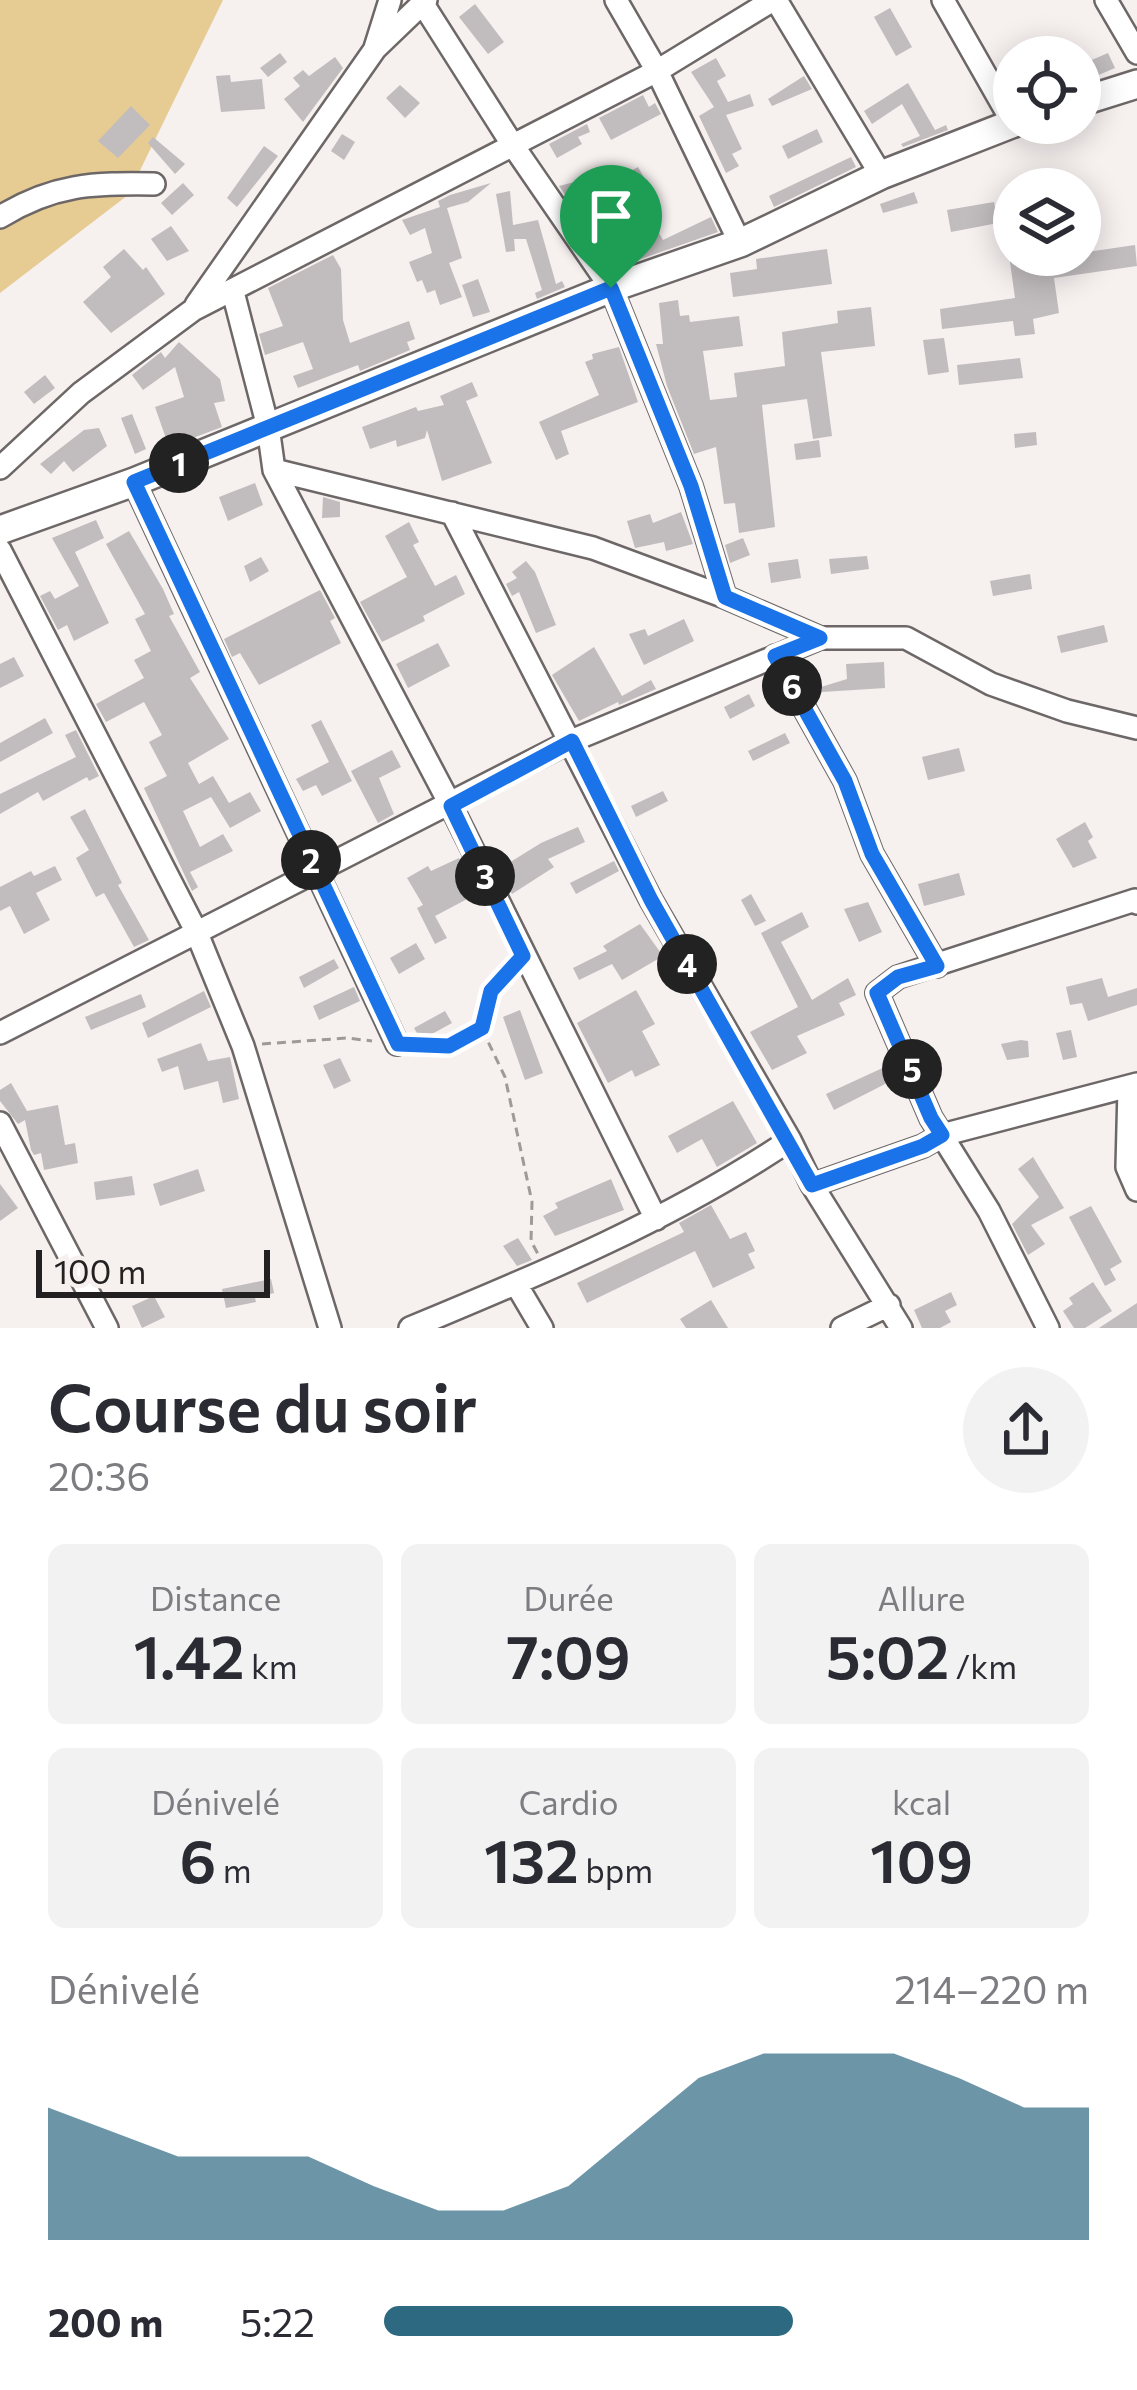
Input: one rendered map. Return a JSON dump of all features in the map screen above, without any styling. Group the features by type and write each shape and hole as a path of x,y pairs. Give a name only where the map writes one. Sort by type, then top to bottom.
{"main road":[{"path":"1101,95 1137,84"},
{"path":"0,530 134,482 611,288 740,243 881,176 993,131"}],"street":[{"path":"375,49 390,0"},
{"path":"616,0 740,243"},
{"path":"0,468 81,393 193,310 656,71 775,0 881,176"},
{"path":"943,0 993,87"},
{"path":"1106,0 1137,53"},
{"path":"193,310 375,49 425,2 512,144 611,288 691,486 725,597"},
{"path":"0,217 33,197 87,183 154,184"},
{"path":"233,292 268,427 274,470 451,806 656,1219"},
{"path":"274,470 592,548 820,638"},
{"path":"134,482 398,1044"},
{"path":"452,513 651,900 812,1185 901,1328"},
{"path":"0,550 196,932 243,1046 330,1328"},
{"path":"0,1033 572,741 820,638 907,638 991,685 1137,728"},
{"path":"775,656 845,781 872,854 937,966"},
{"path":"1048,1328 989,1211 931,1118 877,993 898,977 1135,899 1137,903"},
{"path":"812,1185 942,1135 1133,1086 1127,1167 1137,1190"},
{"path":"0,1123 107,1328"},
{"path":"410,1328 547,1273 719,1187 790,1140"},
{"path":"516,1284 542,1328"},
{"path":"842,1328 889,1305"}],"path":[{"path":"523,956 491,991 482,1028 505,1077 532,1202 531,1241 547,1273"},
{"path":"243,1046 347,1038 449,1046 482,1028"}],"shaded area":[{"path":"0,0 223,0 128,195 0,293"}],"building":[{"path":"475,4 504,42 488,54 459,17"},
{"path":"890,8 912,47 896,56 874,17"},
{"path":"280,53 287,62 268,77 260,68"},
{"path":"1108,53 1115,68 1101,74 1101,56"},
{"path":"335,57 343,68 303,122 284,99 300,86 293,78 303,70 309,76"},
{"path":"716,58 726,76 717,81 728,102 750,94 754,106 726,115 742,149 732,154 739,166 726,173 699,116 714,107 691,72"},
{"path":"230,75 231,82 262,79 265,109 221,112 216,76"},
{"path":"804,76 812,89 772,106 768,99"},
{"path":"908,83 935,130 946,125 948,130 903,147 901,144 920,136 902,104 872,124 864,111"},
{"path":"400,85 420,103 405,118 386,98"},
{"path":"643,95 649,107 655,103 661,114 611,140 599,118"},
{"path":"131,106 150,125 118,158 98,141"},
{"path":"587,124 590,132 578,137 582,144 557,158 549,144"},
{"path":"817,129 823,142 788,159 782,146"},
{"path":"342,134 355,142 344,160 331,151"},
{"path":"153,137 185,164 175,174 148,143"},
{"path":"264,146 278,156 237,207 227,198"},
{"path":"851,157 856,167 774,207 769,196"},
{"path":"638,167 658,202 645,209 663,240 711,217 718,232 615,268 606,254 642,238 611,182"},
{"path":"578,181 595,206 579,215 559,186"},
{"path":"183,183 194,195 172,215 161,203"},
{"path":"491,183 468,202 447,208 462,258 449,263 462,297 440,305 435,290 427,293 422,280 417,282 409,262 432,253 425,228 410,235 402,220 440,207 438,201 450,195"},
{"path":"510,191 513,225 538,220 556,284 562,281 565,287 537,299 535,293 542,290 526,239 514,239 515,251 506,252 496,194"},
{"path":"914,192 918,203 883,213 880,204"},
{"path":"993,202 993,224 951,232 947,210"},
{"path":"171,226 189,251 167,261 151,239"},
{"path":"1135,245 1137,266 1101,271 1101,250"},
{"path":"124,249 143,270 146,267 165,294 111,333 83,302 111,277 103,267"},
{"path":"827,249 832,284 733,297 730,273 757,269 756,259"},
{"path":"333,255 341,269 343,320 350,343 409,321 415,339 407,342 410,350 360,371 358,365 298,388 293,376 313,369 303,342 265,355 259,334 283,326 268,288"},
{"path":"1012,276 1068,276 1054,278 1059,313 1033,319 1035,334 1015,336 1013,321 942,329 940,309 1015,298"},
{"path":"478,279 490,312 473,317 462,285"},
{"path":"678,300 680,316 689,315 690,322 739,316 743,346 703,351 710,400 737,397 734,373 785,366 782,332 838,323 837,311 871,307 875,346 821,352 832,436 813,439 807,399 762,405 775,527 739,533 735,503 724,504 716,447 694,454 656,344 663,344 659,303"},
{"path":"944,338 949,372 928,375 923,340"},
{"path":"179,342 220,379 225,401 214,403 222,427 169,447 155,407 184,397 175,367 143,390 132,375 161,352 165,358"},
{"path":"619,347 638,402 561,431 569,454 556,460 539,422 599,395 585,362 593,359 592,354"},
{"path":"1020,358 1023,378 959,385 957,365"},
{"path":"45,375 55,388 34,404 24,392"},
{"path":"472,382 478,396 466,401 492,463 442,481 427,430 425,438 397,447 396,440 370,449 362,427 416,407 418,411 444,405 440,396"},
{"path":"132,414 146,449 135,454 121,418"},
{"path":"99,428 107,446 73,472 64,461 51,474 40,464 84,430"},
{"path":"1036,432 1037,445 1015,448 1014,434"},
{"path":"819,440 821,457 796,460 794,444"},
{"path":"255,483 263,505 228,521 219,497"},
{"path":"323,497 340,502 340,517 322,518"},
{"path":"681,512 693,544 666,551 664,542 635,548 627,521 650,514 653,523"},
{"path":"96,520 104,538 75,552 109,623 74,641 67,625 58,630 40,596 50,591 55,599 79,586 52,538"},
{"path":"409,522 419,542 413,545 435,586 456,575 465,594 382,642 360,602 407,577 385,536"},
{"path":"129,531 163,589 174,614 169,616 200,672 190,678 229,739 188,763 199,784 213,776 229,803 250,792 261,811 230,828 211,797 183,811 200,847 223,834 233,851 190,872 198,887 192,891 144,788 167,776 149,742 162,735 144,702 106,722 96,704 144,678 134,660 151,651 135,619 145,614 106,544"},
{"path":"743,538 750,555 730,563 725,545"},
{"path":"867,556 869,569 831,574 829,559"},
{"path":"261,557 269,571 250,582 244,566"},
{"path":"798,559 801,578 771,583 768,563"},
{"path":"526,561 556,625 536,633 519,592 512,596 506,584 517,578 512,572"},
{"path":"1030,574 1032,589 993,596 990,581"},
{"path":"320,590 335,618 330,621 341,643 259,685 240,653 232,657 224,639"},
{"path":"684,619 694,641 644,665 629,634 645,629 648,636"},
{"path":"1104,625 1108,642 1061,653 1057,636"},
{"path":"438,643 450,666 408,688 396,664"},
{"path":"594,647 622,696 651,680 656,689 579,721 552,675"},
{"path":"14,657 24,676 0,688 0,664"},
{"path":"884,662 885,688 822,692 821,687 847,679 846,664"},
{"path":"749,694 755,706 730,719 724,707"},
{"path":"45,718 53,733 0,762 0,743"},
{"path":"321,720 352,781 322,796 316,785 303,791 296,779 329,762 311,725"},
{"path":"76,730 99,776 89,781 87,777 43,801 38,792 0,814 0,794 76,757 65,735"},
{"path":"785,733 790,743 753,761 748,751"},
{"path":"959,748 965,771 928,780 922,757"},
{"path":"392,750 401,767 379,778 394,814 378,823 351,771"},
{"path":"663,791 668,801 636,817 631,806"},
{"path":"85,809 122,883 118,885 149,940 134,947 104,893 96,897 76,858 89,850 70,817"},
{"path":"1085,822 1097,858 1073,868 1056,839"},
{"path":"578,827 585,842 548,859 554,867 512,894 499,869"},
{"path":"459,858 467,874 460,877 471,897 435,916 447,938 435,944 417,908 423,905 407,878 428,866 431,871"},
{"path":"614,861 619,871 576,894 570,883"},
{"path":"55,866 62,880 36,893 50,920 24,934 10,906 0,911 0,887 31,871 34,876"},
{"path":"959,873 965,895 924,906 918,884"},
{"path":"751,894 766,921 755,926 741,900"},
{"path":"868,902 882,932 859,942 844,909"},
{"path":"802,912 809,927 781,942 812,1000 848,978 856,995 839,1003 845,1015 797,1036 807,1053 772,1070 750,1032 798,1007 761,933"},
{"path":"640,924 663,956 622,980 612,964 579,980 573,968 607,951 603,946"},
{"path":"416,943 425,959 399,974 390,958"},
{"path":"334,959 339,968 304,988 299,977"},
{"path":"1102,978 1108,997 1137,988 1137,1005 1088,1021 1082,1003 1070,1005 1066,987"},
{"path":"354,987 360,1001 319,1020 313,1006"},
{"path":"636,990 655,1024 642,1031 660,1065 635,1077 632,1070 608,1083 577,1023"},
{"path":"204,991 211,1007 148,1038 142,1023"},
{"path":"141,994 146,1007 91,1030 85,1017"},
{"path":"520,1010 543,1073 525,1080 503,1017"},
{"path":"445,1011 452,1023 421,1040 414,1028"},
{"path":"1071,1030 1077,1057 1063,1060 1056,1033"},
{"path":"1028,1041 1029,1057 1007,1060 1001,1044"},
{"path":"201,1043 208,1061 230,1057 239,1099 223,1103 218,1081 184,1090 178,1066 162,1072 157,1059"},
{"path":"340,1058 351,1081 334,1089 323,1065"},
{"path":"887,1066 893,1080 834,1110 826,1094"},
{"path":"11,1083 27,1111 58,1105 65,1145 75,1143 78,1163 44,1170 41,1153 34,1155 31,1150 25,1120 18,1124 0,1101 0,1090"},
{"path":"733,1101 757,1143 717,1167 702,1139 677,1153 668,1136"},
{"path":"1033,1157 1064,1208 1031,1225 1045,1244 1028,1255 1012,1224 1039,1197 1018,1169"},
{"path":"198,1169 205,1191 160,1206 153,1184"},
{"path":"132,1176 135,1195 96,1200 94,1182"},
{"path":"611,1179 624,1210 555,1236 543,1216 558,1208 555,1203"},
{"path":"0,1184 18,1208 0,1221"},
{"path":"711,1205 730,1239 746,1232 755,1251 748,1254 755,1268 713,1288 695,1251 587,1303 577,1283 684,1232 679,1223"},
{"path":"1091,1206 1122,1262 1110,1269 1116,1280 1105,1286 1069,1217"},
{"path":"518,1238 532,1260 517,1266 503,1246"},
{"path":"271,1279 274,1293 226,1308 222,1289"},
{"path":"1093,1282 1112,1311 1085,1328 1074,1328 1063,1311 1073,1304 1069,1298"},
{"path":"951,1292 957,1305 945,1311 951,1322 940,1328 922,1328 914,1310"},
{"path":"154,1296 165,1317 142,1328 132,1306"},
{"path":"711,1300 728,1328 686,1328 680,1319"},
{"path":"1137,1303 1137,1328 1099,1328"}],"route":[{"path":"611,288 691,486 725,597 820,638 775,656 845,781 872,854 937,966 898,977 877,993 942,1135 812,1185 651,900 572,741 451,806 523,956 491,991 482,1028 449,1046 398,1044 134,482 611,288"}]}
